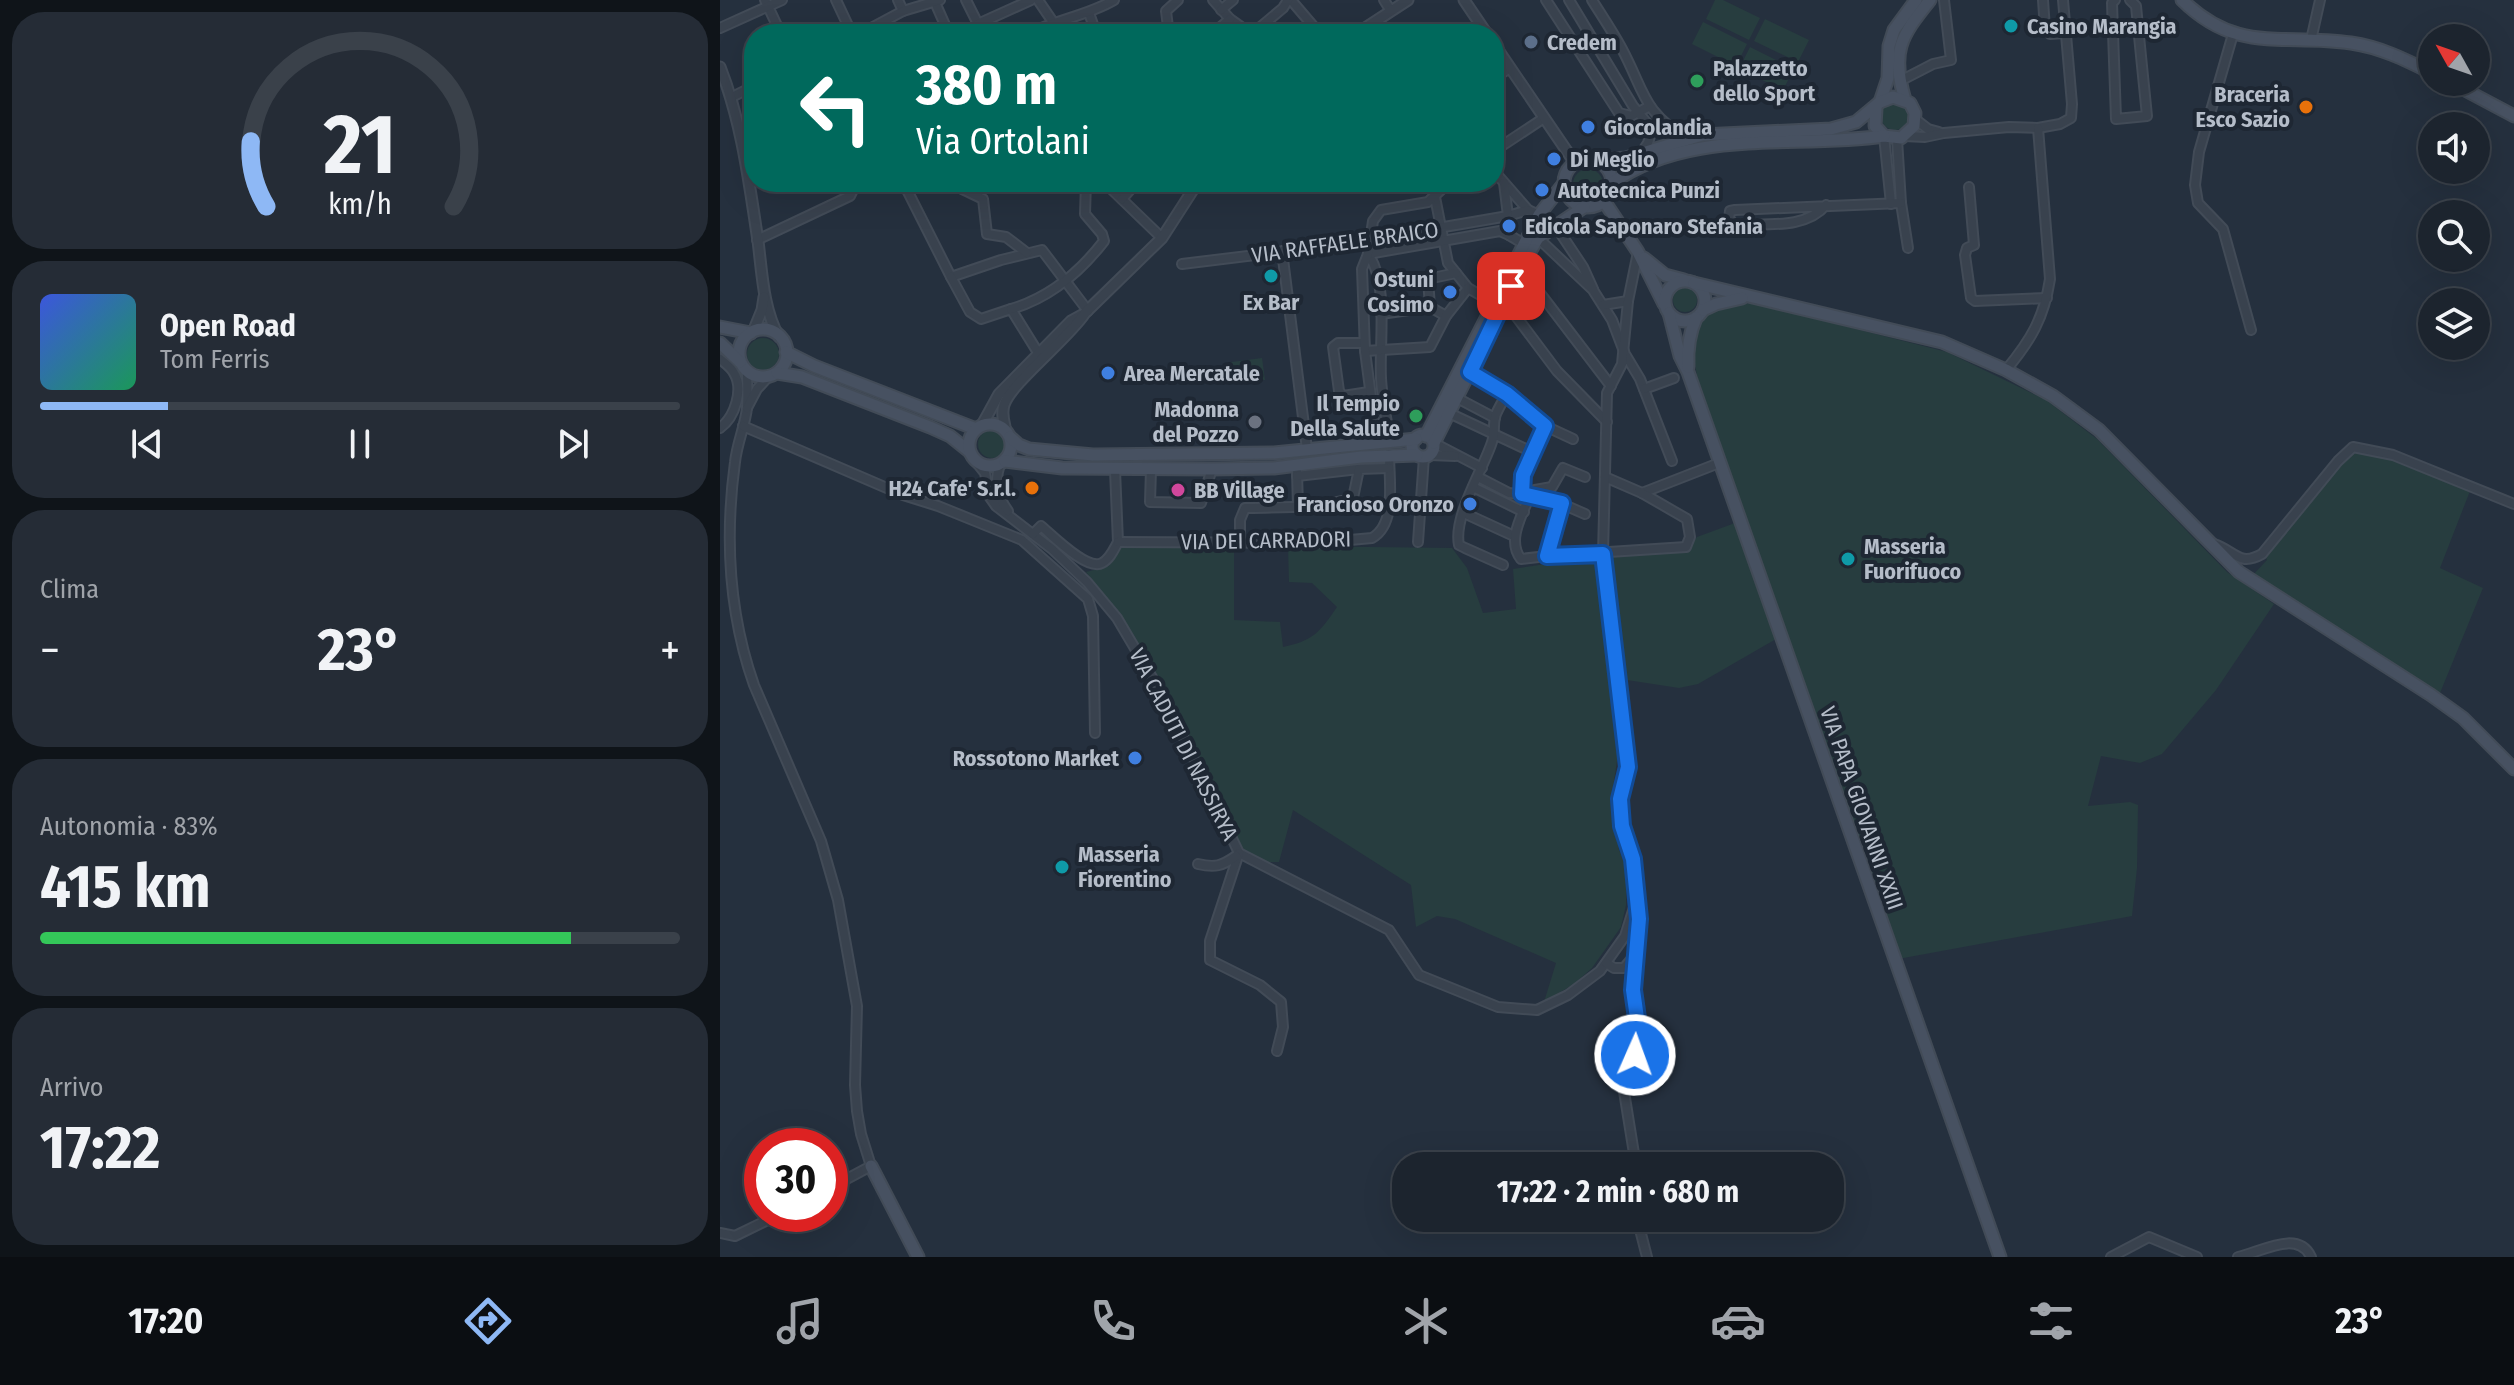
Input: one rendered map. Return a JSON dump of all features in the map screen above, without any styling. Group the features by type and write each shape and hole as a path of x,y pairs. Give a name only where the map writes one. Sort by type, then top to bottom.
{"main road":[{"path":"1884,136 1875,126 1878,105 1888,78 1889,46 1894,30 1916,0"},
{"path":"1612,183 1630,170 1664,157 1715,145 1901,137 1914,126 1915,119 1900,81 1900,47 1904,35 1930,0"},
{"path":"2182,0 2207,21 2233,34 2273,41 2311,40 2373,47 2418,67"},
{"path":"2475,96 2511,116"},
{"path":"720,343 761,377 773,374 802,377 930,427 950,436 985,466 1002,462 1115,470 1297,470 1424,447 1449,413 1470,372 1524,244 1533,213 1564,183 1575,163 1626,158 1702,135 1831,129 1856,122 1893,97 1905,100"},
{"path":"1424,447 1499,304 1538,238 1584,207 1598,205 1611,190 1607,168 1593,160"},
{"path":"1564,183 1567,196 1584,207"},
{"name":"VIA PAPA GIOVANNI XXIII","path":"1604,201 1638,252 1667,309 1680,356 2000,1257"},
{"name":"VIA PAPA GIOVANNI XXIII","path":"1638,252 1652,266 1689,282 1942,342 2006,370 2053,396 2099,430 2239,572 2431,695 2463,718 2514,769"},
{"path":"1700,314 1703,292 1689,282 1669,288 1667,309 1685,321 1700,314 1733,298 1750,298"},
{"name":"VIA PAPA GIOVANNI XXIII","path":"1688,372 1690,331 1700,314"},
{"path":"720,327 752,332 767,330 779,337 786,352 785,360 773,374"},
{"path":"744,366 742,342 752,332"},
{"path":"786,352 814,366 979,427 995,424 1019,445 1029,449 1068,454 1210,456 1390,441 1424,447"},
{"path":"971,455 969,439 979,427"},
{"path":"1002,462 1011,450 1008,434"},
{"path":"871,1166 918,1257"}],"street":[{"path":"720,28 767,3 782,0"},
{"path":"836,0 847,24"},
{"path":"898,0 903,11"},
{"path":"934,0 945,24"},
{"path":"879,24 903,11 940,0"},
{"path":"966,0 978,24 1031,0"},
{"path":"1038,0 1053,22"},
{"path":"1049,24 1089,13 1114,0"},
{"path":"1167,24 1166,11 1178,0"},
{"path":"1213,0 1237,24"},
{"path":"1221,10 1233,0"},
{"path":"1264,24 1290,0 1311,24"},
{"path":"1384,0 1391,11"},
{"path":"1377,24 1408,0"},
{"path":"1464,0 1481,24"},
{"path":"1546,0 1619,113 1631,116 1650,106"},
{"path":"1569,0 1638,112 1652,129 1641,153"},
{"path":"1592,0 1658,119 1688,139"},
{"path":"1900,81 1925,67 1951,60 1944,0"},
{"path":"2043,0 2045,29 2050,34 2065,33"},
{"path":"1908,248 1901,203 1901,137 2038,128 2060,124 2071,118 2063,0"},
{"path":"2114,2 2116,119 2147,116 2136,6 2130,0"},
{"path":"2311,40 2320,0"},
{"path":"767,3 776,24"},
{"path":"1089,13 1093,24"},
{"path":"1224,24 1230,19"},
{"path":"2233,34 2199,152 2195,185 2198,203 2223,229 2251,330"},
{"path":"1504,59 1575,163"},
{"path":"720,67 732,97 744,143"},
{"path":"1504,72 1510,68"},
{"path":"732,97 744,91"},
{"path":"1504,144 1544,118"},
{"path":"1915,119 1928,129 1944,133"},
{"path":"2006,370 2031,339 2047,298 2050,279 2038,128"},
{"path":"1884,136 1891,204"},
{"path":"1504,183 1533,213"},
{"path":"1504,183 1509,235 1524,244"},
{"path":"1969,187 1974,245 1967,248 1965,255 1971,298 1975,301 2047,298"},
{"path":"752,192 764,290 779,337"},
{"path":"757,240 850,196 852,192"},
{"path":"908,192 970,312 981,319 1029,304 1066,280 1104,241 1085,214 1086,192"},
{"path":"968,192 983,199 987,234 1006,237 1027,253"},
{"path":"1115,192 1162,238"},
{"path":"1122,199 1128,192"},
{"path":"1008,434 1002,414 1008,396 1071,321 1087,312 1162,238 1192,192"},
{"path":"1377,442 1364,347 1362,269 1368,254 1373,221 1381,210 1428,202 1439,192"},
{"path":"1435,197 1448,263 1468,288 1515,315 1573,390 1607,422"},
{"path":"1826,205 1818,214 1802,222 1735,225 1729,219 1730,211 1735,210 1826,205 1901,203"},
{"name":"VIA RAFFAELE BRAICO","path":"1182,264 1370,240 1533,213"},
{"path":"1555,225 1583,267 1612,320 1623,350 1644,389 1672,461"},
{"name":"VIA RAFFAELE BRAICO","path":"1368,254 1500,231 1509,235"},
{"path":"1538,238 1593,290"},
{"path":"951,277 1042,250 1087,312"},
{"path":"1282,251 1307,449"},
{"path":"1634,1152 1622,1079 1640,1039 1633,990 1639,919 1633,859 1622,826 1620,799 1628,767 1603,554 1607,393 1622,364 1628,301 1638,252"},
{"path":"1368,254 1377,265 1381,379 1390,441"},
{"path":"1520,267 1611,386"},
{"path":"1430,307 1428,279 1456,273"},
{"path":"1369,392 1343,396 1339,391 1333,347 1338,343 1381,350 1430,347 1446,316 1468,288"},
{"path":"752,332 762,310 764,290"},
{"path":"1603,305 1628,301"},
{"path":"1381,314 1430,307 1446,316"},
{"path":"1011,309 1041,357"},
{"path":"979,427 999,394 1041,357"},
{"path":"720,359 733,369 738,390 732,415 720,428"},
{"path":"744,366 747,408"},
{"path":"1470,372 1507,394 1545,426 1573,439"},
{"path":"773,374 757,389 747,408 735,458 730,512 730,570 745,661 821,841 838,900 857,1006 857,1111 871,1166 848,1178"},
{"path":"1644,389 1674,378"},
{"path":"1503,565 1459,545 1458,540 1464,513 1494,435 1495,418 1507,394"},
{"path":"1457,398 1495,418"},
{"path":"1449,413 1532,452"},
{"path":"743,426 903,495 1022,540 1088,599 1093,616 1095,733"},
{"path":"1545,426 1523,475 1526,494 1524,512 1514,536 1516,553 1521,559 1686,547 1690,537 1687,519 1642,493 1605,477"},
{"path":"1418,542 1424,447 1460,457 1509,493 1562,503 1585,514"},
{"path":"2209,543 2218,544 2239,558 2251,560 2262,554 2353,447 2393,455 2514,504"},
{"name":"VIA DEI CARRADORI","path":"1118,542 1317,543 1372,538 1385,525 1389,509 1389,454"},
{"name":"VIA CADUTI DI NASSIRYA","path":"971,455 985,473 989,496 996,506 1087,582 1117,618 1166,701 1239,853 1389,930 1419,975 1498,1007 1537,1010 1568,995 1600,971 1625,936 1636,901"},
{"name":"VIA CADUTI DI NASSIRYA","path":"1002,462 996,475 998,497 1013,518"},
{"path":"1642,493 1719,463"},
{"path":"1298,507 1297,470 1389,468"},
{"path":"1526,494 1552,487 1563,468 1585,477"},
{"path":"1151,469 1150,502 1201,503 1212,469"},
{"path":"1240,542 1240,520 1245,508 1319,506 1353,498 1359,469"},
{"path":"1033,534 1041,526 1078,557 1093,565 1101,564 1118,542 1115,470"},
{"path":"1473,487 1524,512"},
{"path":"1547,556 1562,503"},
{"path":"1464,513 1514,536"},
{"path":"1198,864 1223,866 1239,853"},
{"path":"1239,853 1210,941 1210,960 1260,985 1281,1002 1283,1027 1277,1051"},
{"path":"1625,936 1637,938"},
{"path":"1606,963 1614,968 1624,968 1636,954"},
{"path":"720,1233 735,1236 744,1232"},
{"path":"1641,1232 1647,1257"},
{"path":"2111,1257 2149,1237 2197,1257"},
{"path":"2238,1257 2286,1243 2298,1243 2307,1249 2311,1257"}],"green space":[{"path":"1715,0 1723,0 1760,18 1749,40 1706,19"},
{"path":"1765,19 1809,40 1798,62 1754,41"},
{"path":"1703,22 1747,44 1736,66 1692,44"},
{"path":"1750,47 1794,69 1783,90 1739,69"},
{"path":"1895,102 1905,106 1909,116 1905,126 1895,130 1885,126 1881,116 1885,106"},
{"path":"1588,169 1599,173 1603,184 1599,195 1588,199 1577,195 1573,184 1577,173"},
{"path":"1685,288 1693,292 1697,300 1693,308 1685,312 1677,308 1673,300 1677,292"},
{"path":"1753,303 1947,352 2046,400 2097,439 2227,572 2274,604 2216,690 2162,754 2140,763 2101,756 2088,806 2130,802 2138,805 2137,868 2132,916 1898,959 1717,441 1695,366 1697,328 1705,314 1725,305"},
{"path":"763,338 775,342 779,354 775,366 763,370 751,366 747,354 751,342"},
{"path":"1262,358 1265,380 1227,384 1224,363"},
{"path":"992,430 1002,434 1006,444 1002,454 992,458 982,454 978,444 982,434"},
{"path":"2351,449 2367,451 2470,491 2440,568 2483,588 2440,693 2252,576"},
{"path":"1735,523 1776,639 1698,684 1679,688 1627,680 1612,556 1689,548 1697,537"},
{"path":"1119,545 1228,546 1234,551 1234,620 1280,622 1283,647 1302,642 1315,634 1337,607 1312,583 1289,582 1288,546 1452,548 1467,568 1483,613 1516,609 1513,569 1592,557 1598,564 1618,754 1611,802 1619,850 1626,866 1626,905 1621,927 1592,968 1574,984 1544,1002 1556,963 1455,919 1437,916 1416,927 1411,885 1293,810 1279,862 1268,862 1243,850 1151,663 1115,608 1086,572 1109,566"}],"place":[{"name":"Casino Marangia","path":"2011,26"},
{"name":"Credem","path":"1531,42"},
{"name":"Palazzetto dello Sport","path":"1697,81"},
{"name":"Braceria Esco Sazio","path":"2306,107"},
{"name":"Giocolandia","path":"1588,127"},
{"name":"Di Meglio","path":"1554,159"},
{"name":"Autotecnica Punzi","path":"1542,190"},
{"name":"Edicola Saponaro Stefania","path":"1509,226"},
{"name":"Ex Bar","path":"1271,276"},
{"name":"Ostuni Cosimo","path":"1450,292"},
{"name":"Area Mercatale","path":"1108,373"},
{"name":"Il Tempio Della Salute","path":"1416,416"},
{"name":"Madonna del Pozzo","path":"1255,422"},
{"name":"H24 Cafe' S.r.l.","path":"1032,488"},
{"name":"BB Village","path":"1178,490"},
{"name":"Francioso Oronzo","path":"1470,504"},
{"name":"Masseria Fuorifuoco","path":"1848,559"},
{"name":"Rossotono Market","path":"1135,758"},
{"name":"Masseria Fiorentino","path":"1062,867"}],"route":[{"path":"1511,286 1470,372 1507,394 1545,426 1523,475 1522,494 1562,503 1547,556 1603,554 1628,767 1620,799 1622,826 1633,859 1639,919 1633,990 1640,1039 1635,1055"}]}
